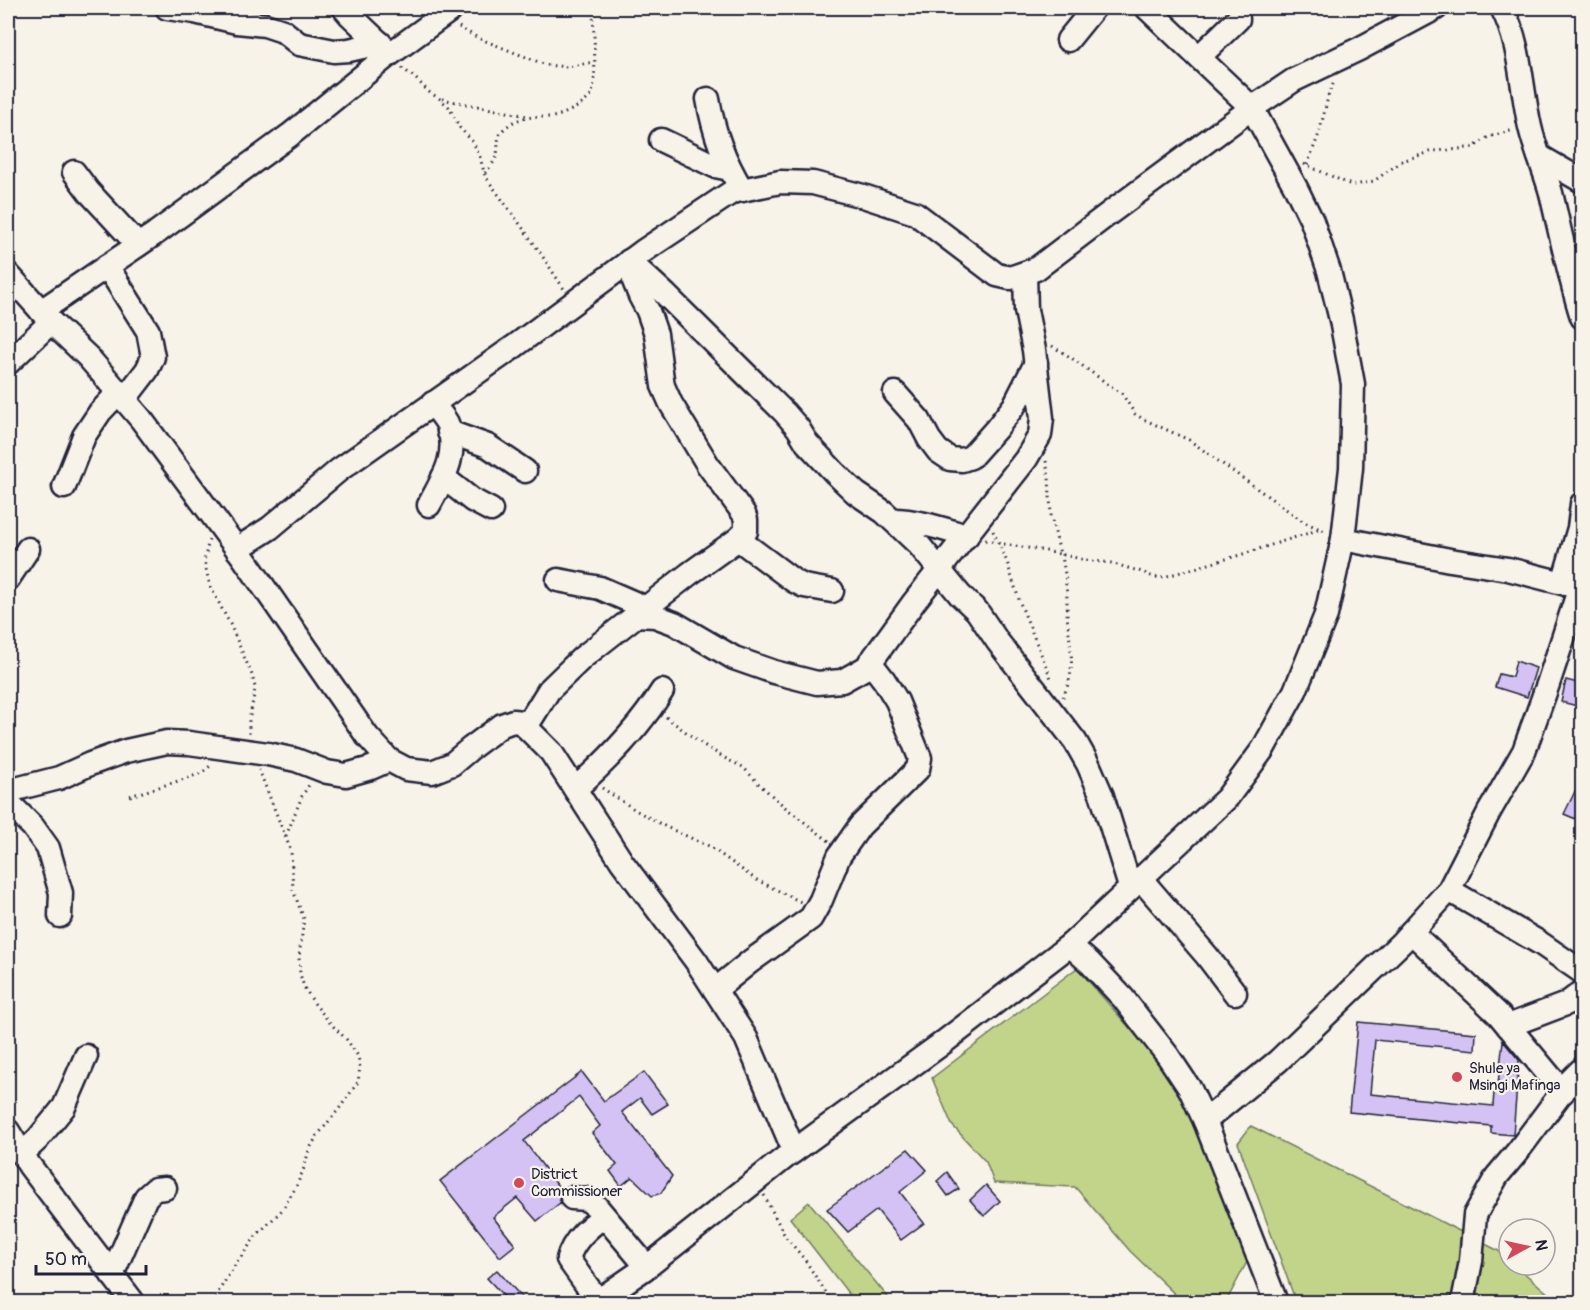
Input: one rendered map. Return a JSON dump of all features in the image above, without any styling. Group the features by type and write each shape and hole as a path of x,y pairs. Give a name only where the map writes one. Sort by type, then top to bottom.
{"street":[{"path":"167,8 237,22 265,25 283,31 299,44 334,51 386,51"},
{"path":"344,8 386,51"},
{"path":"1068,40 1094,8"},
{"path":"604,1216 576,1243 568,1259 597,1301 647,1267 795,1151 940,1045 1070,945 1227,798 1263,749 1295,691 1326,615 1343,537 1351,468 1353,384 1341,320 1329,272 1312,222 1252,108 1147,8"},
{"path":"237,549 270,528 339,470 732,192 780,182 813,183 864,196 915,213 997,274 1010,278 1036,269 1252,108 1294,80 1436,8"},
{"path":"1502,8 1508,19 1517,51 1530,128 1577,283 1582,317"},
{"path":"8,363 46,317 107,266 290,135 386,51 448,11"},
{"path":"1199,57 1238,19"},
{"path":"708,99 719,145 742,190"},
{"path":"661,140 715,166 730,169"},
{"path":"1539,156 1582,181"},
{"path":"74,172 138,245"},
{"path":"632,264 785,413 807,443 835,473 856,493 884,512 919,545 960,595 977,611 998,642 1075,741 1102,796 1135,883 1207,956 1235,993"},
{"path":"526,727 549,690 582,658 746,531 744,514 708,465 671,404 663,386 656,334 634,281 632,264"},
{"path":"64,487 84,436 100,412 121,396 147,370 153,357 148,331 107,266"},
{"path":"8,274 46,317 88,357 141,419 237,549 367,736 389,760 406,770 432,772 452,764 502,725 521,722 582,783 622,862 696,961 746,1038 795,1151"},
{"path":"558,580 600,588 641,611 674,623 734,658 774,672 817,683 842,681 867,667 914,602 1026,459 1040,435 1042,418 1036,363 1026,310 1025,274"},
{"path":"895,393 919,420 938,451 950,459 962,460 971,457 1014,406 1036,363"},
{"path":"429,505 448,469 452,454 451,438 446,423 433,403"},
{"path":"449,432 488,446 525,471"},
{"path":"443,477 472,500 491,510"},
{"path":"1205,1121 1278,1061 1411,932 1449,890 1524,750 1548,684 1575,586 1582,504"},
{"path":"893,520 904,520 967,536"},
{"path":"1343,537 1450,560 1508,569 1575,586"},
{"path":"738,539 794,581 832,591"},
{"path":"8,579 28,549"},
{"path":"715,990 811,918 842,852 860,826 915,773 919,765 920,758 897,701 870,662"},
{"path":"582,783 638,726 657,699"},
{"path":"8,791 59,778 126,751 167,742 246,751 296,760 327,772 346,775 389,760"},
{"path":"8,802 33,827 48,848 61,893 60,916"},
{"path":"1449,890 1540,943 1582,972"},
{"path":"1411,932 1499,1015 1563,1092"},
{"path":"1070,945 1123,998 1168,1056 1190,1089 1205,1121 1276,1302"},
{"path":"1508,1026 1566,1004 1582,992"},
{"path":"12,1142 37,1140 64,1107 86,1056"},
{"path":"1463,1302 1471,1261 1475,1215 1497,1176 1582,1069"},
{"path":"12,1142 133,1302"},
{"path":"112,1275 146,1197 155,1189 165,1188"},
{"path":"572,1197 586,1199 596,1206 647,1267"}],"path":[{"path":"484,174 497,156 498,140 504,129 516,120 554,117 563,114 587,100 592,93 593,8"},
{"path":"448,11 458,27 478,38 546,65 567,67 594,62"},
{"path":"386,51 448,107 459,128 473,142 484,174 573,303"},
{"path":"1307,165 1319,134 1329,93 1337,72 1337,59"},
{"path":"440,99 532,117"},
{"path":"1277,153 1349,184 1363,184 1374,181 1402,161 1433,151 1474,147 1494,134 1530,128"},
{"path":"1030,332 1106,381 1122,394 1135,414 1189,440 1304,522 1343,537"},
{"path":"1040,435 1049,478 1051,515 1066,586 1071,643 1070,681 1061,703"},
{"path":"985,512 1007,562 1020,603 1052,681"},
{"path":"212,1302 256,1236 282,1210 296,1187 309,1150 317,1136 358,1082 360,1067 358,1056 314,1003 304,987 300,974 299,957 304,919 293,890 291,850 246,751 255,687 230,624 210,586 204,561 208,542 217,522"},
{"path":"998,543 1111,563 1160,578 1319,529"},
{"path":"657,699 702,744 743,767 786,808 842,852"},
{"path":"129,796 201,773 246,751"},
{"path":"582,783 608,793 666,827 709,846 755,879 816,909"},
{"path":"285,837 308,785"},
{"path":"757,1180 785,1236 805,1260 832,1302"}],"green space":[{"path":"1077,968 1164,1067 1217,1164 1250,1256 1226,1302 1183,1302 1130,1251 1075,1187 994,1183 986,1162 952,1125 932,1078"},
{"path":"1251,1126 1497,1250 1497,1277 1529,1277 1558,1302 1296,1302 1238,1143"},
{"path":"809,1202 892,1302 855,1302 790,1218"}],"building":[{"path":"1516,661 1536,668 1527,697 1495,687 1499,674 1512,677"},
{"path":"1566,680 1582,684 1582,707 1561,702"},
{"path":"1582,777 1582,811 1578,820 1564,814"},
{"path":"1358,1022 1476,1033 1475,1050 1375,1040 1370,1094 1493,1106 1494,1092 1497,1092 1503,1041 1519,1060 1513,1135 1491,1133 1491,1126 1349,1112"},
{"path":"582,1072 604,1101 644,1072 668,1104 652,1114 640,1098 622,1112 672,1176 661,1193 652,1196 632,1177 621,1186 610,1171 617,1165 592,1133 600,1126 579,1097 524,1141 561,1190 560,1203 537,1221 517,1198 493,1217 515,1245 500,1257 440,1181"},
{"path":"908,1149 927,1170 900,1192 924,1223 901,1240 877,1210 848,1232 827,1209"},
{"path":"947,1172 959,1189 948,1196 937,1181"},
{"path":"986,1185 1000,1201 984,1216 970,1200"},
{"path":"497,1270 526,1302 509,1302 487,1278"}],"place":[{"name":"Shule ya Msingi Mafinga","path":"1457,1077"},
{"name":"District Commissioner","path":"519,1183"}]}
